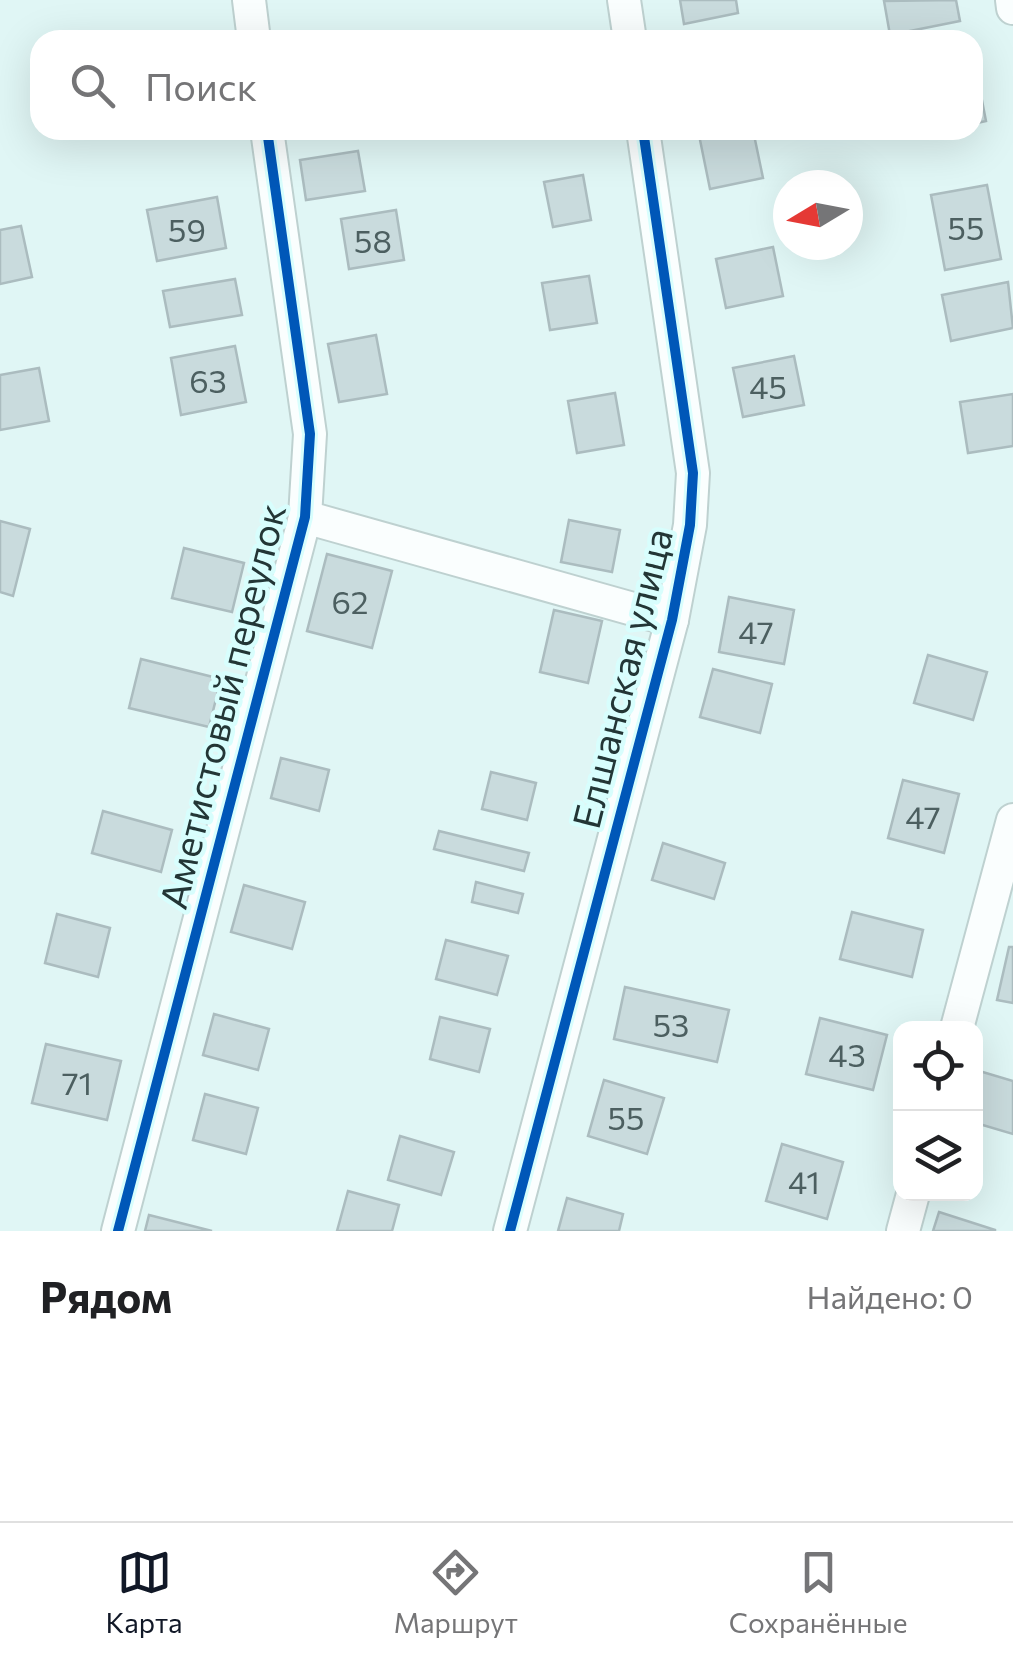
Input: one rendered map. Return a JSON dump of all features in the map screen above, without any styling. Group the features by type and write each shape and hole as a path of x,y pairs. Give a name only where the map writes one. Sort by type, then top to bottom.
{"street":[{"path":"248,0 252,30"},
{"path":"624,0 628,30"},
{"path":"1012,0 1013,8"},
{"name":"Аметистовый переулок","path":"118,1231 305,517 310,434 268,140"},
{"name":"Елшанская улица","path":"510,1231 672,620 690,525 693,473 643,140"},
{"path":"305,517 672,620"},
{"path":"959,1021 1013,820"},
{"path":"903,1231 911,1201"}],"building":[{"path":"680,0 736,0 738,13 684,24"},
{"path":"956,0 960,21 915,30 889,30 884,1"},
{"path":"700,140 755,140 763,178 710,189"},
{"path":"358,151 365,191 306,200 300,160"},
{"path":"583,175 591,220 553,227 544,182"},
{"path":"987,185 1001,259 945,270 931,195"},
{"path":"217,197 226,248 157,261 147,210"},
{"path":"396,210 404,260 349,269 341,219"},
{"path":"21,226 32,277 0,284 0,230"},
{"path":"773,247 783,296 726,308 716,259"},
{"path":"589,276 597,323 550,330 542,283"},
{"path":"235,279 242,315 170,327 163,291"},
{"path":"1008,282 1013,328 951,341 942,295"},
{"path":"376,335 387,394 339,402 328,344"},
{"path":"235,346 246,402 181,415 171,358"},
{"path":"794,356 804,405 743,417 733,368"},
{"path":"39,368 49,421 0,430 0,375"},
{"path":"615,393 624,445 577,453 568,401"},
{"path":"1013,394 1013,446 968,453 960,402"},
{"path":"569,520 620,530 612,572 561,562"},
{"path":"0,521 30,529 13,596 0,592"},
{"path":"184,548 244,563 232,612 172,598"},
{"path":"327,554 392,571 372,648 307,631"},
{"path":"729,597 794,610 784,664 719,652"},
{"path":"554,610 602,621 588,683 540,672"},
{"path":"928,655 987,672 973,720 914,703"},
{"path":"141,659 221,679 209,727 129,708"},
{"path":"713,669 772,684 760,733 700,717"},
{"path":"281,758 329,770 319,811 271,798"},
{"path":"491,772 536,783 527,820 482,809"},
{"path":"903,780 959,794 944,853 888,838"},
{"path":"103,811 172,830 161,872 92,853"},
{"path":"439,831 529,853 524,871 434,849"},
{"path":"663,843 725,863 714,899 652,880"},
{"path":"476,882 523,894 518,913 472,902"},
{"path":"244,885 305,902 292,949 231,932"},
{"path":"852,912 923,930 912,977 840,959"},
{"path":"57,914 110,928 98,977 45,963"},
{"path":"446,940 508,956 497,995 436,979"},
{"path":"1009,947 1013,947 1013,1003 997,1000"},
{"path":"625,987 729,1010 717,1062 614,1039"},
{"path":"214,1014 269,1029 258,1070 203,1055"},
{"path":"440,1017 490,1029 479,1072 430,1059"},
{"path":"820,1018 887,1035 873,1090 806,1074"},
{"path":"46,1044 121,1061 107,1120 32,1103"},
{"path":"983,1072 1013,1081 1013,1134 983,1125"},
{"path":"604,1080 664,1098 647,1154 588,1136"},
{"path":"205,1094 258,1108 246,1154 193,1140"},
{"path":"400,1136 454,1152 441,1195 388,1180"},
{"path":"782,1144 843,1162 827,1219 766,1201"},
{"path":"348,1191 399,1205 392,1231 337,1231"},
{"path":"567,1198 623,1214 619,1231 558,1231"},
{"path":"939,1212 995,1230 995,1231 933,1231"},
{"path":"149,1215 212,1231 145,1231"}],"cycle path":[{"path":"118,1231 305,517 310,434 268,140"},
{"path":"510,1231 672,620 690,525 693,473 644,140"}]}
